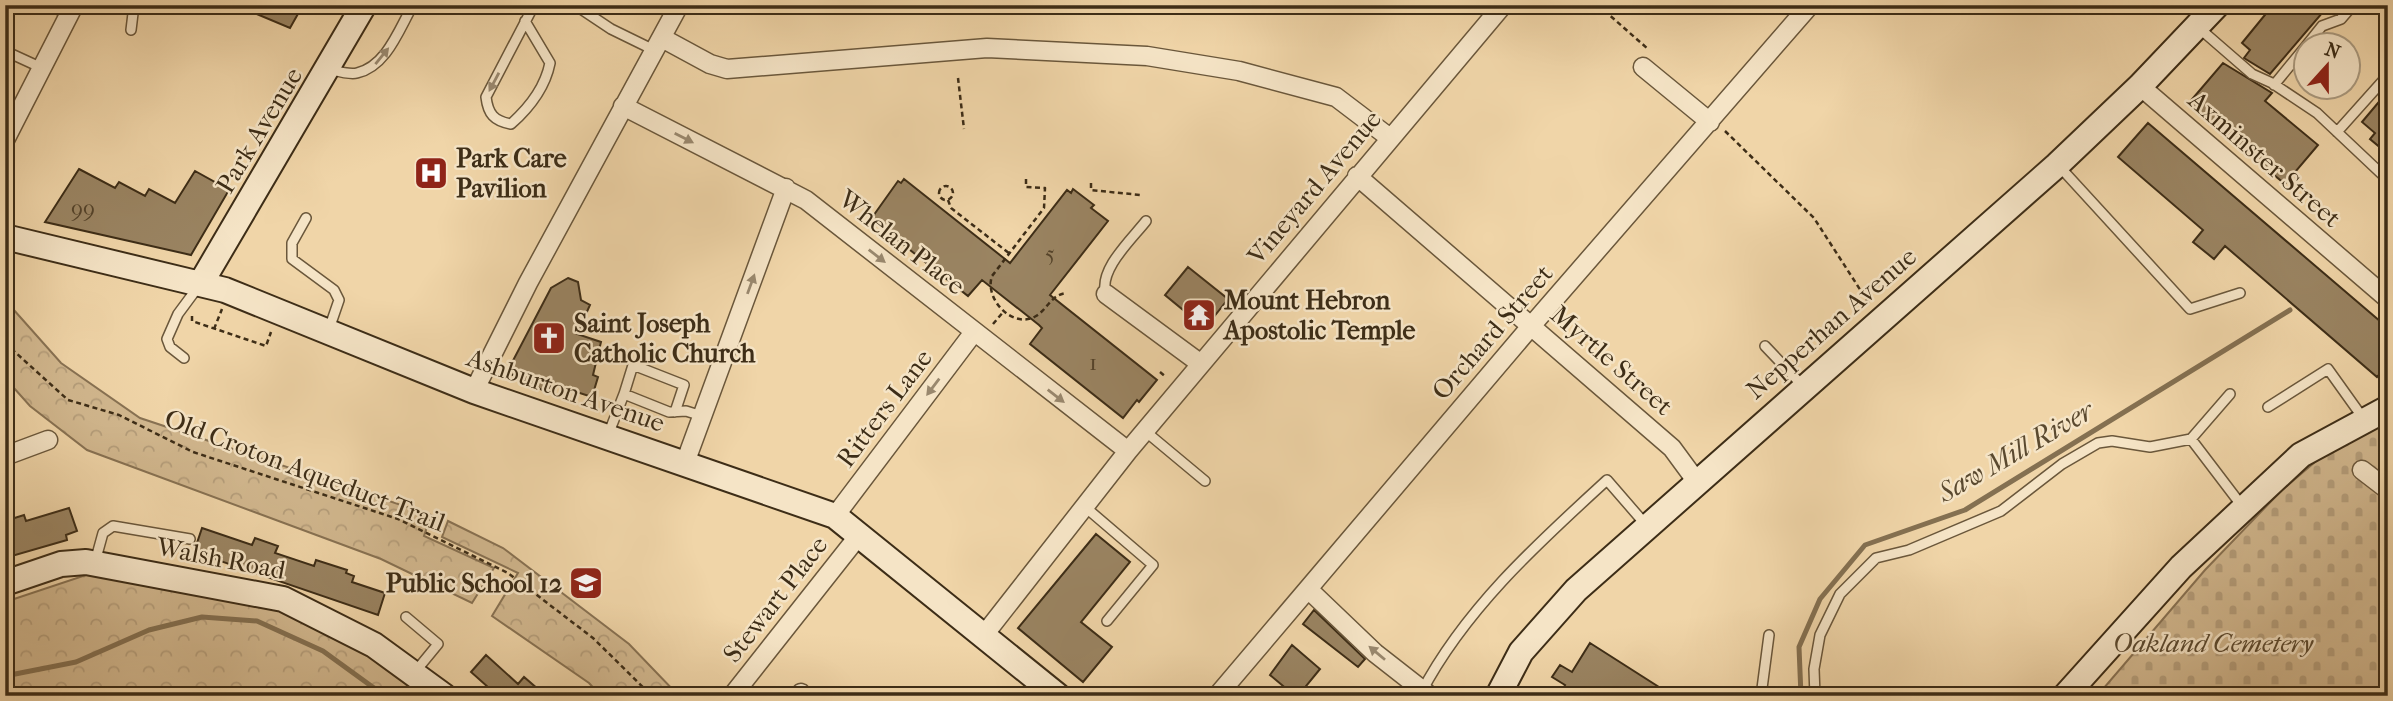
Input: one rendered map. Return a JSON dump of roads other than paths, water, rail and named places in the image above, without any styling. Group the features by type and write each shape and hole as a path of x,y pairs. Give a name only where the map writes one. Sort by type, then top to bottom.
{"main road":[{"name":"Park Avenue","path":"201,283 365,5"},
{"name":"Nepperhan Avenue","path":"1498,696 1521,652 1576,590 2057,165 2140,86 2217,5"},
{"name":"Ashburton Avenue","path":"5,237 201,283 474,391 835,516 984,635 1051,694"},
{"path":"2065,696 2181,567 2301,455 2388,408"},
{"name":"Walsh Road","path":"5,583 61,564 94,563 283,599 374,645 444,696"}],"street":[{"path":"474,391 678,5"},
{"name":"Vineyard Avenue","path":"984,635 1145,430 1503,5"},
{"name":"Orchard Street","path":"1217,696 1532,325 1810,5"},
{"path":"5,141 72,11"},
{"path":"659,44 727,69 987,48 1147,56 1197,62 1336,97 1390,138"},
{"path":"1643,67 1711,120"},
{"name":"Axminster Street","path":"2140,86 2388,299"},
{"name":"Whelan Place","path":"623,106 806,200 1128,451"},
{"name":"Myrtle Street","path":"1357,176 1672,448 1697,482"},
{"path":"685,463 786,188"},
{"path":"1107,294 1201,364"},
{"name":"Ritters Lane","path":"835,516 974,332"},
{"path":"5,456 48,440"},
{"path":"2362,470 2388,490"},
{"name":"Stewart Place","path":"732,696 860,534"},
{"path":"1307,589 1375,653 1424,694"}],"lane":[{"path":"51,5 72,11"},
{"path":"131,30 134,5"},
{"path":"329,69 355,74 375,65 388,49 413,5"},
{"path":"511,5 517,9 555,5"},
{"path":"575,5 611,29 659,44"},
{"path":"2317,32 2322,26 2341,19 2353,5"},
{"path":"526,21 550,63 547,74 528,108 511,124 499,122 487,110 486,97 533,7"},
{"path":"2198,27 2252,74 2317,113 2388,180"},
{"path":"5,51 42,68"},
{"path":"2274,85 2292,63"},
{"path":"2337,132 2388,75"},
{"path":"2057,165 2190,309 2240,293"},
{"path":"306,218 292,243 292,259 334,290 339,300 328,332"},
{"path":"1107,294 1105,277 1146,221"},
{"path":"184,358 170,347 168,332 201,283"},
{"path":"1765,346 1804,387"},
{"path":"608,436 633,365 684,385 676,412"},
{"path":"2268,407 2328,369 2364,419"},
{"path":"624,394 669,412 686,411 702,416"},
{"path":"1815,696 1814,669 1819,635 1840,594 1876,558 1909,550 2001,510 2062,464 2098,443 2112,441 2150,447 2191,439 2230,394"},
{"path":"1145,430 1205,481"},
{"path":"2191,439 2243,508"},
{"path":"1424,694 1460,628 1546,537 1606,480 1647,526"},
{"path":"1084,506 1153,565 1107,621"},
{"path":"94,563 103,533 113,526 190,539"},
{"path":"406,617 438,644 414,673"},
{"path":"1761,696 1769,635"}],"waterway":[{"name":"Saw Mill River","path":"1801,696 1799,647 1820,599 1865,545 1965,510 2290,310"},
{"name":"Saw Mill River","path":"5,676 76,662 149,630 202,617 257,621 323,651 385,696"}],"place":[{"name":"Park Care Pavilion","path":"431,173"},
{"name":"Mount Hebron Apostolic Temple","path":"1199,315"},
{"name":"Saint Joseph Catholic Church","path":"549,338"},
{"name":"Public School 12","path":"586,583"}],"park label":[{"name":"Oakland Cemetery","path":"2213,643"}]}
